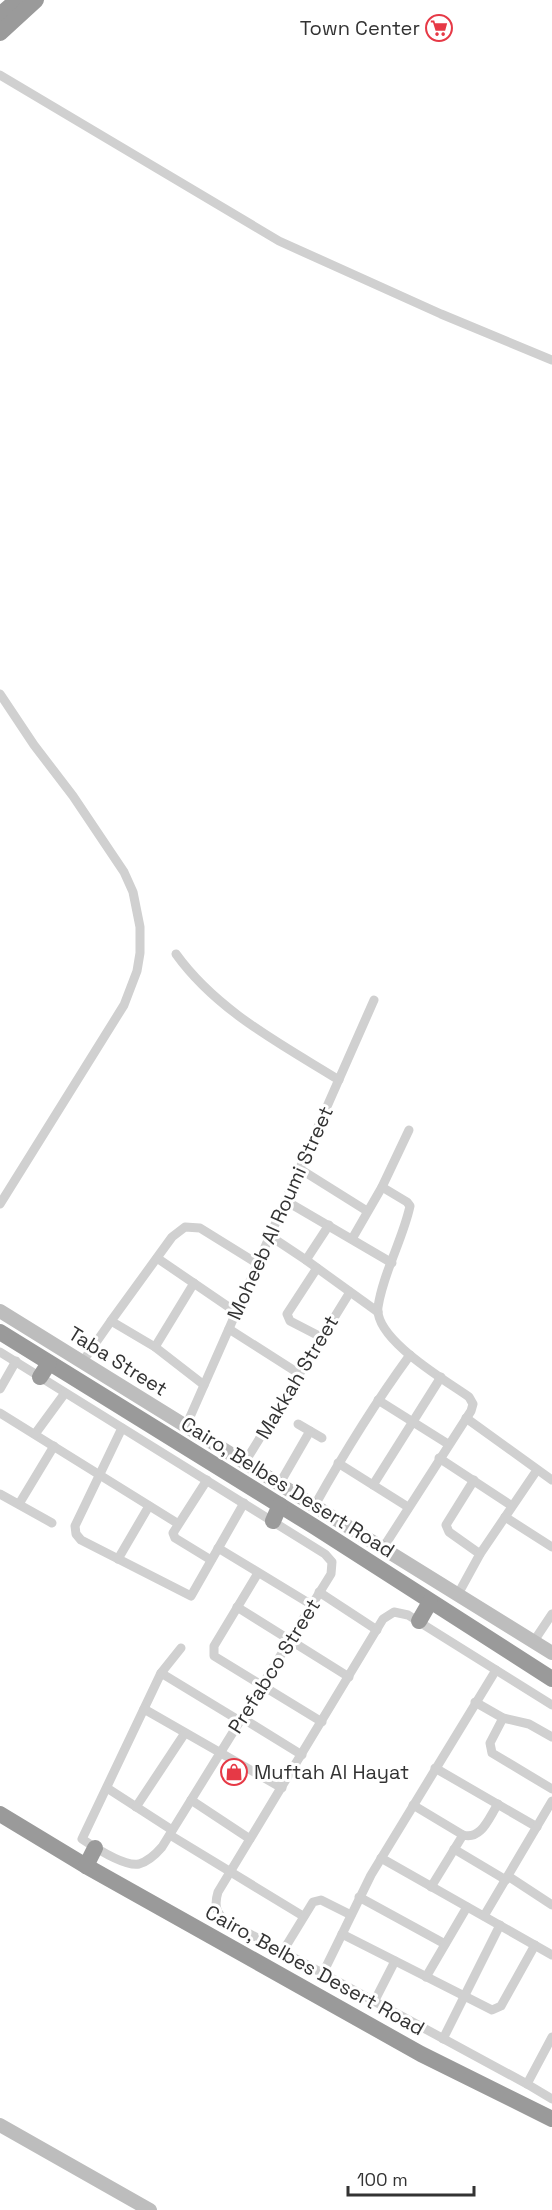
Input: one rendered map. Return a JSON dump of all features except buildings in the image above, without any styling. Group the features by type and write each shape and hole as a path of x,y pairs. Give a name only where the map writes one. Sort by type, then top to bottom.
{"highway":[{"path":"0,15 17,0"},
{"path":"0,33 36,0"},
{"name":"Cairo, Belbes Desert Road","path":"0,1332 280,1505 552,1679"},
{"path":"40,1377 49,1363"},
{"path":"273,1521 280,1505"},
{"path":"419,1621 430,1602"},
{"name":"Cairo, Belbes Desert Road","path":"0,1814 86,1866 421,2054 552,2119"},
{"path":"86,1866 89,1844"}],"street":[{"path":"0,75 279,241 441,314 552,360"},
{"path":"0,694 124,872 136,903 141,933 137,971 124,1005 0,1204"},
{"path":"176,954 195,979 226,1007 339,1080"},
{"name":"Moheeb Al Roumi Street","path":"186,1426 374,1000"},
{"path":"352,1239 382,1187 409,1130"},
{"path":"300,1169 367,1211"},
{"path":"382,1187 410,1206 378,1312 384,1331 410,1355 469,1398 473,1404 383,1548"},
{"path":"286,1201 392,1263"},
{"path":"83,1361 157,1257 179,1231 192,1226 200,1228 258,1264"},
{"path":"306,1260 329,1226"},
{"path":"270,1236 378,1312"},
{"path":"157,1257 236,1312"},
{"path":"317,1268 286,1314 290,1321 321,1337"},
{"path":"155,1347 194,1283"},
{"name":"Makkah Street","path":"246,1462 298,1373 350,1292"},
{"name":"Taba Street","path":"0,1311 552,1653"},
{"path":"111,1321 155,1347 204,1385"},
{"path":"229,1329 298,1373"},
{"path":"0,1352 273,1521"},
{"path":"315,1505 338,1463 410,1355"},
{"path":"0,1389 16,1361"},
{"path":"373,1485 441,1377"},
{"path":"35,1434 64,1393"},
{"path":"378,1400 448,1444"},
{"path":"0,1413 177,1523"},
{"path":"468,1414 552,1480"},
{"path":"298,1424 322,1438"},
{"path":"122,1428 75,1526 81,1540 191,1596 244,1503"},
{"path":"280,1484 310,1431"},
{"path":"19,1504 54,1446"},
{"path":"440,1458 512,1506"},
{"path":"338,1463 408,1507"},
{"path":"458,1596 480,1554 537,1470"},
{"path":"207,1480 173,1530 176,1538 211,1560"},
{"path":"474,1480 446,1525 449,1532 480,1554"},
{"path":"0,1494 52,1523"},
{"path":"118,1559 149,1506"},
{"path":"505,1517 552,1547"},
{"name":"Prefabco Street","path":"89,1844 115,1858 135,1864 154,1856 171,1833 331,1574 333,1566 330,1558 273,1521"},
{"path":"218,1548 312,1605"},
{"path":"258,1573 214,1646 213,1653 216,1658 322,1722"},
{"path":"319,1592 377,1630"},
{"path":"237,1607 349,1677"},
{"path":"552,1705 419,1621 401,1612 394,1612 383,1619 215,1900 219,1916 552,2099"},
{"path":"534,1641 552,1614"},
{"path":"89,1844 107,1788 144,1709 161,1673 181,1648"},
{"path":"323,1973 359,1897 381,1858 496,1670"},
{"path":"161,1673 302,1755"},
{"path":"475,1702 504,1718 529,1724 552,1737"},
{"path":"144,1709 282,1788"},
{"path":"504,1718 490,1743 492,1753 552,1789"},
{"path":"136,1807 185,1733"},
{"path":"435,1768 537,1827"},
{"path":"107,1788 230,1872 303,1916"},
{"path":"191,1800 250,1839"},
{"path":"484,1916 552,1801"},
{"path":"413,1805 463,1835 471,1836 479,1833 498,1804"},
{"path":"431,1887 463,1835"},
{"path":"454,1849 550,1901"},
{"path":"381,1858 552,1955"},
{"path":"359,1897 445,1944"},
{"path":"283,1951 310,1905 321,1900 351,1915"},
{"path":"426,1977 467,1907"},
{"path":"443,2039 500,1925"},
{"path":"342,1934 492,2010 499,2008 535,1945"},
{"path":"374,2002 395,1961"},
{"path":"527,2084 552,2037"},
{"path":"0,2126 150,2210"}],"place":[{"name":"Town Center","path":"439,28"},
{"name":"Muftah Al Hayat","path":"234,1772"}]}
